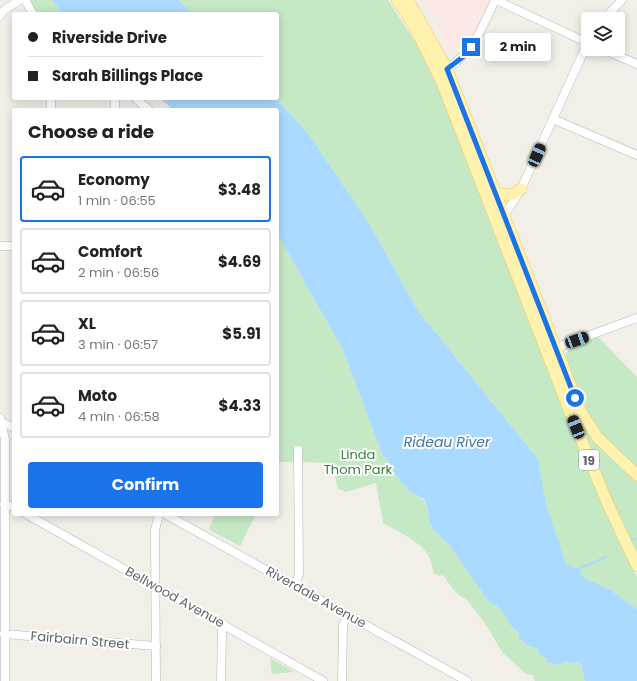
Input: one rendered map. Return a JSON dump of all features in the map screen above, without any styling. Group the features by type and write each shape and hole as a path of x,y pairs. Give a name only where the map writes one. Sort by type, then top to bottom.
{"main road":[{"name":"19","path":"397,0 420,39 443,85 500,218 551,350 606,500 637,566"},
{"name":"19","path":"408,0 447,69 495,193 500,218"},
{"path":"495,193 511,195 521,189"},
{"name":"19","path":"551,350 581,412 594,432 612,452 637,475"}],"street":[{"path":"0,16 4,10 20,0"},
{"path":"25,0 32,12"},
{"path":"447,69 464,56 477,38 496,0 581,40"},
{"path":"611,12 622,0"},
{"path":"500,218 521,189 582,56"},
{"path":"618,56 637,64"},
{"path":"137,100 147,108"},
{"path":"553,119 637,156"},
{"path":"0,246 12,246"},
{"path":"551,350 637,318"},
{"path":"0,420 12,427"},
{"path":"0,420 5,439 5,681"},
{"path":"295,585 299,574 298,450"},
{"path":"4,504 12,507"},
{"name":"Bellwood Avenue","path":"30,516 323,681"},
{"path":"156,681 155,530 158,516"},
{"name":"Riverdale Avenue","path":"176,517 467,681"},
{"path":"342,681 343,625 348,615"},
{"path":"221,681 222,630 225,625"},
{"name":"Fairbairn Street","path":"4,634 156,646"}],"shaded area":[{"path":"426,0 493,0 480,29 450,50"}],"green space":[{"path":"25,0 52,0 61,12 32,12"},
{"path":"178,0 388,0 425,57 444,100 607,510 637,577 637,609 609,589 584,578 579,569 566,564 546,504 538,459 418,311 370,225 307,132 277,100 279,100 279,12 191,12"},
{"name":"Linda Thom Park","path":"279,237 343,350 382,454 409,491 423,499 428,509 429,520 434,530 450,546 489,602 497,606 505,615 509,624 519,633 527,645 537,648 539,654 548,659 548,663 559,665 565,661 571,663 579,662 581,664 585,681 535,681 533,675 526,674 503,653 484,622 467,600 456,593 443,575 439,576 433,573 432,564 423,548 416,542 383,523 376,483 346,492 338,489 333,463 302,462 302,446 294,446 294,462 279,462"},
{"path":"598,337 637,377 637,471 616,452 587,416 564,358 569,349"},
{"path":"555,358 618,464 637,481 637,557 614,509"},
{"path":"214,516 255,516 240,546 209,530"},
{"path":"270,658 294,672 272,674"}],"water":[{"path":"52,0 178,0 191,12 61,12"},
{"name":"Rideau River","path":"162,100 277,100 307,132 370,225 418,311 538,459 546,504 566,564 579,569 584,578 609,589 637,609 637,681 585,681 581,664 579,662 571,663 565,661 561,665 548,663 547,659 539,654 537,648 527,645 519,637 519,633 509,624 505,615 497,606 489,602 450,546 434,530 429,520 428,509 424,499 409,491 382,454 343,350 279,237 279,108 171,108"}],"waterway":[{"path":"632,540 637,538"},
{"path":"576,570 606,557"}],"route":[{"path":"471,47 464,56 447,69 575,398"}]}
